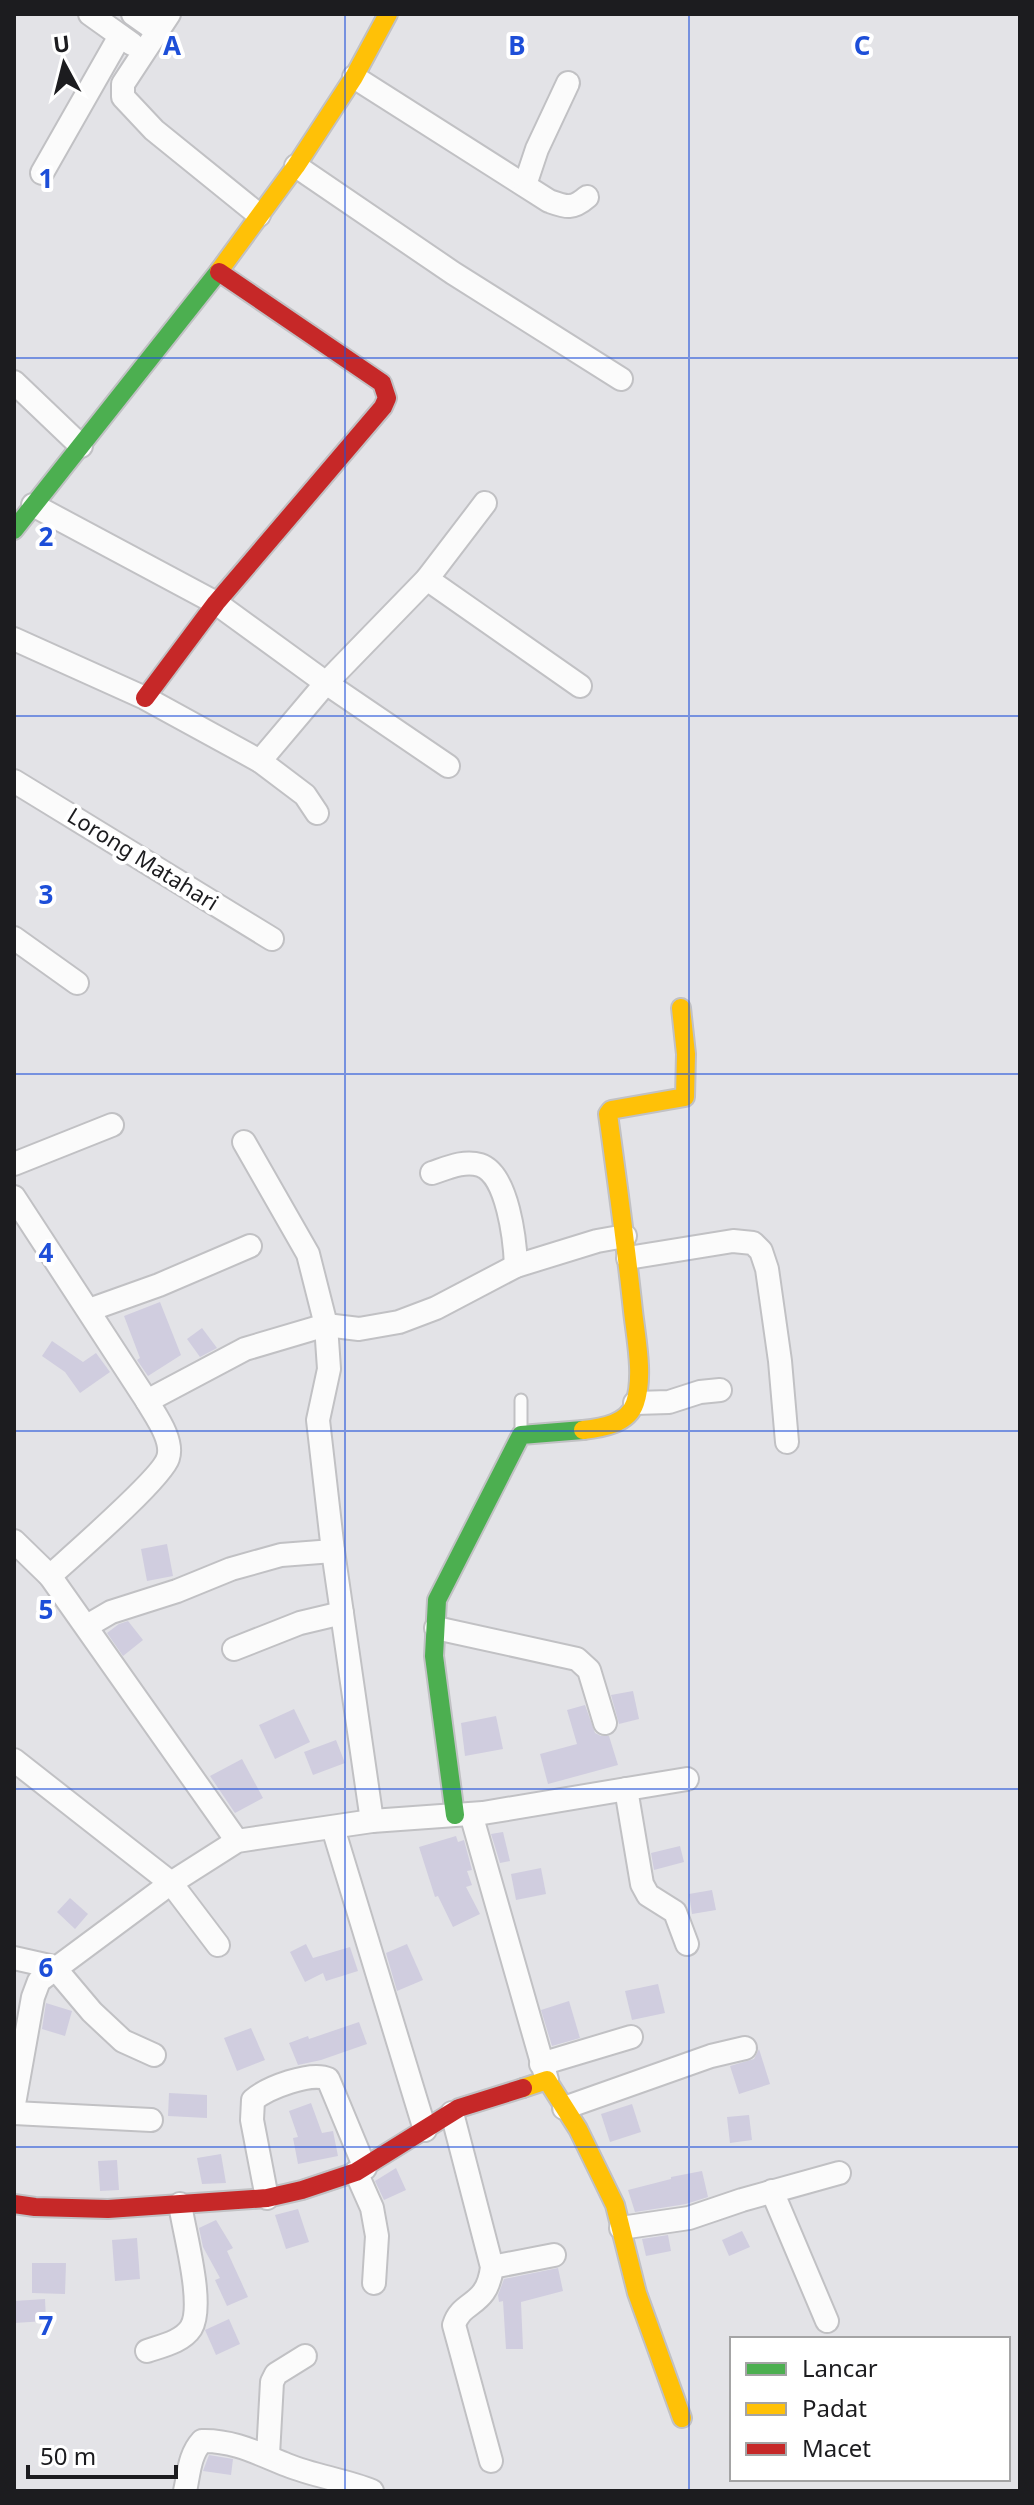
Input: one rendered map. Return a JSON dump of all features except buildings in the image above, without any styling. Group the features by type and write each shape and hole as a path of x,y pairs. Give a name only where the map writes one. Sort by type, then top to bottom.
{"street":[{"path":"90,14 144,52"},
{"path":"133,14 163,22 123,84 123,97 154,130 259,215"},
{"path":"14,530 219,272 296,166 354,77 388,14"},
{"path":"42,173 120,36"},
{"path":"354,77 549,201 566,207 578,206 587,197"},
{"path":"525,185 537,149 568,83"},
{"path":"296,166 453,273 621,379"},
{"path":"145,698 216,603 388,398 382,383 219,272"},
{"path":"14,382 81,446"},
{"path":"260,761 326,683 427,579 485,503"},
{"path":"33,505 216,603 448,766"},
{"path":"427,579 580,686"},
{"path":"14,639 145,698 260,761 305,795 317,813"},
{"name":"Lorong Matahari","path":"14,781 272,939"},
{"path":"14,938 77,983"},
{"path":"681,1008 686,1054 685,1097 611,1110 608,1114 639,1366 635,1403 626,1418 600,1428 521,1435 437,1600 434,1656 463,1814 544,2072 578,2129 615,2205 637,2293 682,2418"},
{"path":"14,1164 112,1125"},
{"path":"244,1142 308,1254 326,1325 329,1369 318,1420 333,1551 372,1821"},
{"path":"432,1173 459,1164 477,1164 493,1174 504,1196 515,1239 516,1266"},
{"path":"14,1197 147,1401 166,1439 168,1459 151,1481 50,1576"},
{"path":"147,1401 245,1349 326,1325 359,1329 399,1322 436,1308 516,1266 597,1241 626,1247 733,1241 753,1243 761,1251 767,1269 787,1442"},
{"path":"89,1310 159,1285 250,1246"},
{"path":"635,1403 669,1402 700,1392 720,1390"},
{"path":"14,1541 50,1576 237,1841"},
{"path":"87,1626 111,1612 177,1591 231,1569 281,1555 333,1551"},
{"path":"234,1649 300,1623 342,1613"},
{"path":"436,1628 577,1659 589,1670 605,1723"},
{"path":"14,1760 171,1883 218,1945"},
{"path":"14,2104 33,1997 39,1981 171,1883 237,1841 372,1821 463,1814 687,1779"},
{"path":"626,1789 642,1884 648,1895 675,1912 687,1944"},
{"path":"333,1828 425,2130"},
{"path":"14,1958 54,1967 92,2012 123,2041 154,2055"},
{"path":"14,2204 108,2209 267,2198 302,2190 360,2170 452,2113 631,2037"},
{"path":"564,2108 711,2056 745,2048"},
{"path":"267,2198 252,2120 253,2100 261,2093 320,2075 328,2079 372,2208 377,2236 374,2283"},
{"path":"14,2113 151,2120"},
{"path":"452,2113 492,2267 488,2287 482,2297 457,2316 454,2325 491,2461"},
{"path":"621,2228 689,2218 839,2173"},
{"path":"772,2191 827,2321"},
{"path":"147,2351 176,2341 191,2328 196,2307 193,2271 180,2204"},
{"path":"492,2267 554,2255"},
{"path":"268,2455 272,2382 276,2374 305,2356"},
{"path":"185,2491 194,2453 202,2441 235,2445 268,2455 287,2465 372,2491"}],"lane":[{"path":"521,1400 521,1435"}],"traffic: fast":[{"path":"14,530 219,271"},
{"path":"455,1815 434,1656 437,1600 521,1435 583,1430"}],"traffic: slow":[{"path":"219,271 296,166 354,77 388,14"},
{"path":"583,1430 606,1426 627,1416 635,1403 639,1381 608,1114 611,1110 685,1097 686,1054 681,1008"},
{"path":"523,2088 547,2080 578,2129 615,2205 637,2293 682,2418"}],"traffic: jam":[{"path":"145,698 216,603 383,407 387,398 382,383 219,272"},
{"path":"14,2204 108,2209 267,2198 356,2172 459,2108 523,2088"}]}
